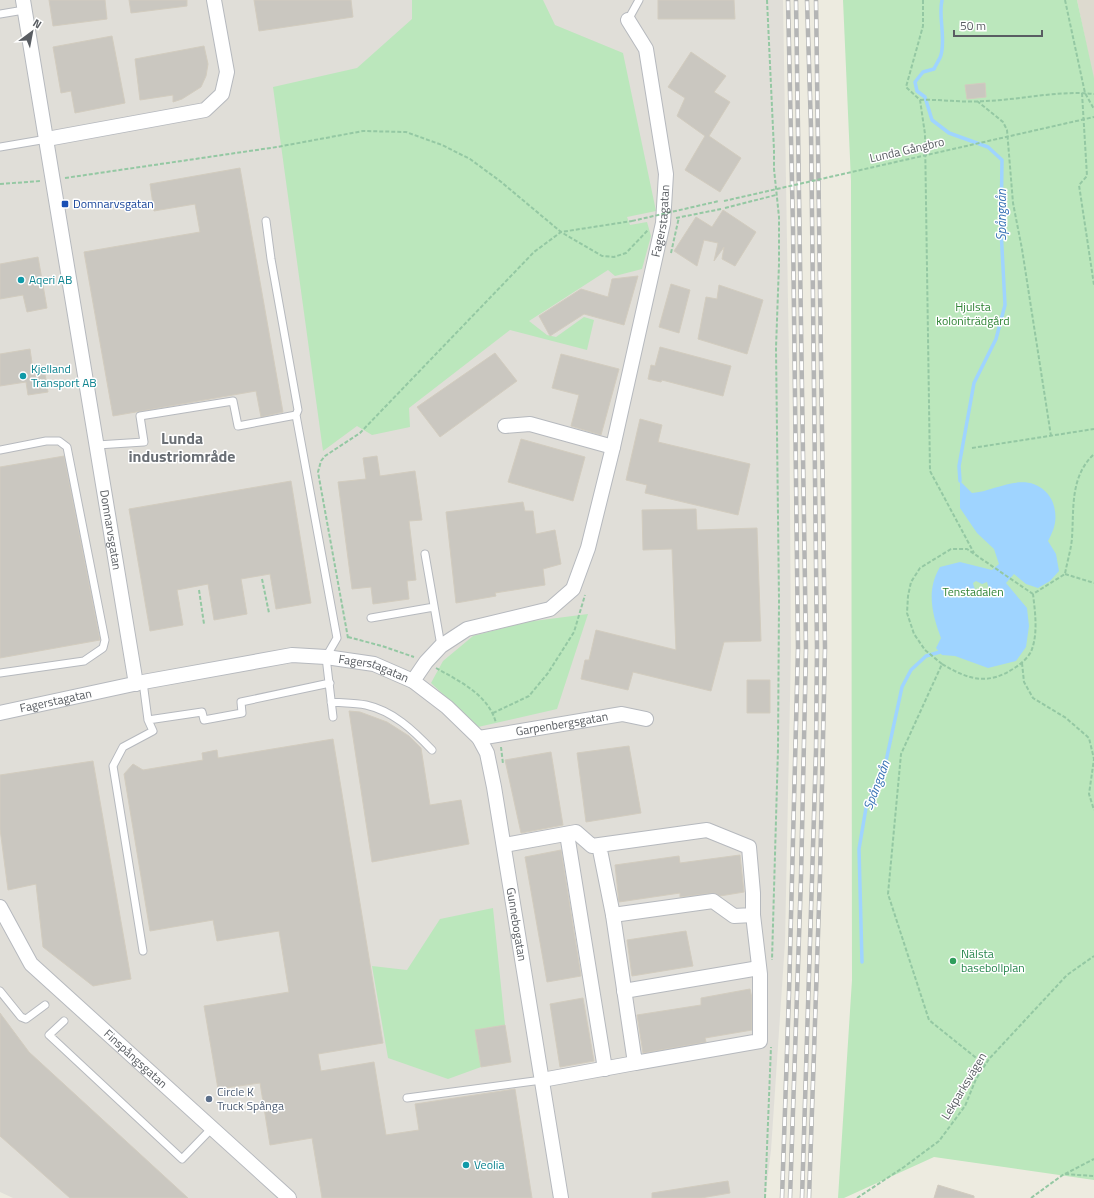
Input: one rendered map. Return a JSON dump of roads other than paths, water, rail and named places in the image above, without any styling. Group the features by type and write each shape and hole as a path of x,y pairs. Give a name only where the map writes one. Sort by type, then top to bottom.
{"street":[{"path":"46,139 205,110 222,94 227,72 214,0"},
{"name":"Domnarvsgatan","path":"24,5 97,445 140,683"},
{"name":"Fagerstagatan","path":"0,713 140,683 292,655 326,657 374,664 413,681 426,662 442,646 467,629 550,609 573,589 588,548 613,447 664,223 666,174 646,49 628,20"},
{"path":"505,426 530,424 613,447"},
{"name":"Gunnebogatan","path":"413,681 447,707 479,738 487,753 504,845 561,1198"},
{"name":"Garpenbergsgatan","path":"479,738 622,714 646,719"},
{"path":"504,845 576,832 592,846 707,830 749,847 753,893 752,916 766,965 760,1041 542,1080"},
{"path":"567,834 605,1069"},
{"path":"600,845 613,915 635,1063"},
{"path":"613,915 713,901 734,916 752,916"},
{"name":"Finspångsgatan","path":"0,907 31,964 289,1198"},
{"path":"624,991 766,965"}],"lane":[{"name":"Fagerstagatan","path":"628,20 639,0"},
{"path":"0,14 24,5"},
{"path":"0,147 46,139"},
{"path":"266,220 271,259 298,410 296,415 337,638 326,657 333,717"},
{"path":"97,445 144,442 140,416 233,400 238,426 296,415"},
{"path":"0,450 46,441 59,441 67,447 104,640 103,648 84,661 0,673"},
{"path":"425,554 442,646"},
{"path":"371,618 434,607"},
{"path":"140,683 148,720 153,731 124,746 114,766 143,951"},
{"path":"148,720 202,712 204,720 242,714 241,702 330,683"},
{"path":"332,702 366,705 389,714 411,728 432,750"},
{"path":"0,991 21,1017 26,1020 45,1005"},
{"path":"64,1021 49,1035 182,1160 212,1128"},
{"path":"407,1098 542,1080"}],"water":[{"path":"960,481 972,493 1019,482 1037,485 1050,497 1055,508 1055,523 1048,541 1056,554 1059,571 1050,581 1038,588 1026,584 1014,574 1006,583 1027,608 1029,626 1026,647 1016,661 988,668 955,656 942,655 936,648 941,638 933,611 932,593 933,584 940,567 960,562 992,570 999,564 994,549 977,533 960,508","holes":["976,581 982,584 987,582 990,592 987,597 981,596 977,593 973,583"]}],"waterway":[{"name":"Spångaån","path":"942,0 941,14 943,41 941,55 934,69 923,72 915,82 917,91 925,97 932,120 949,133 988,147 1002,160 1001,229 1005,305 996,339 974,383 959,466 960,481"},
{"name":"Spångaån","path":"862,962 859,849 866,808 886,761 902,687 911,670 926,656 940,652"}],"railway":[{"path":"782,1198 798,648 793,229 788,0"},
{"path":"790,1198 801,878 806,649 796,0"},
{"path":"802,1198 816,751 817,649 811,128 807,0"},
{"path":"809,1198 820,876 825,648 816,0"}],"place":[{"name":"Domnarvsgatan","path":"65,204"},
{"name":"Aqeri AB","path":"21,280"},
{"name":"Kjelland Transport AB","path":"23,376"},
{"name":"Nälsta basebollplan","path":"953,961"},
{"name":"Circle K Truck Spånga","path":"209,1099"},
{"name":"Veolia","path":"466,1165"}],"district":[{"name":"Lunda industriområde","path":"182,447"}],"park label":[{"name":"Hjulsta koloniträdgård","path":"973,314"},
{"name":"Tenstadalen","path":"973,592"}]}
